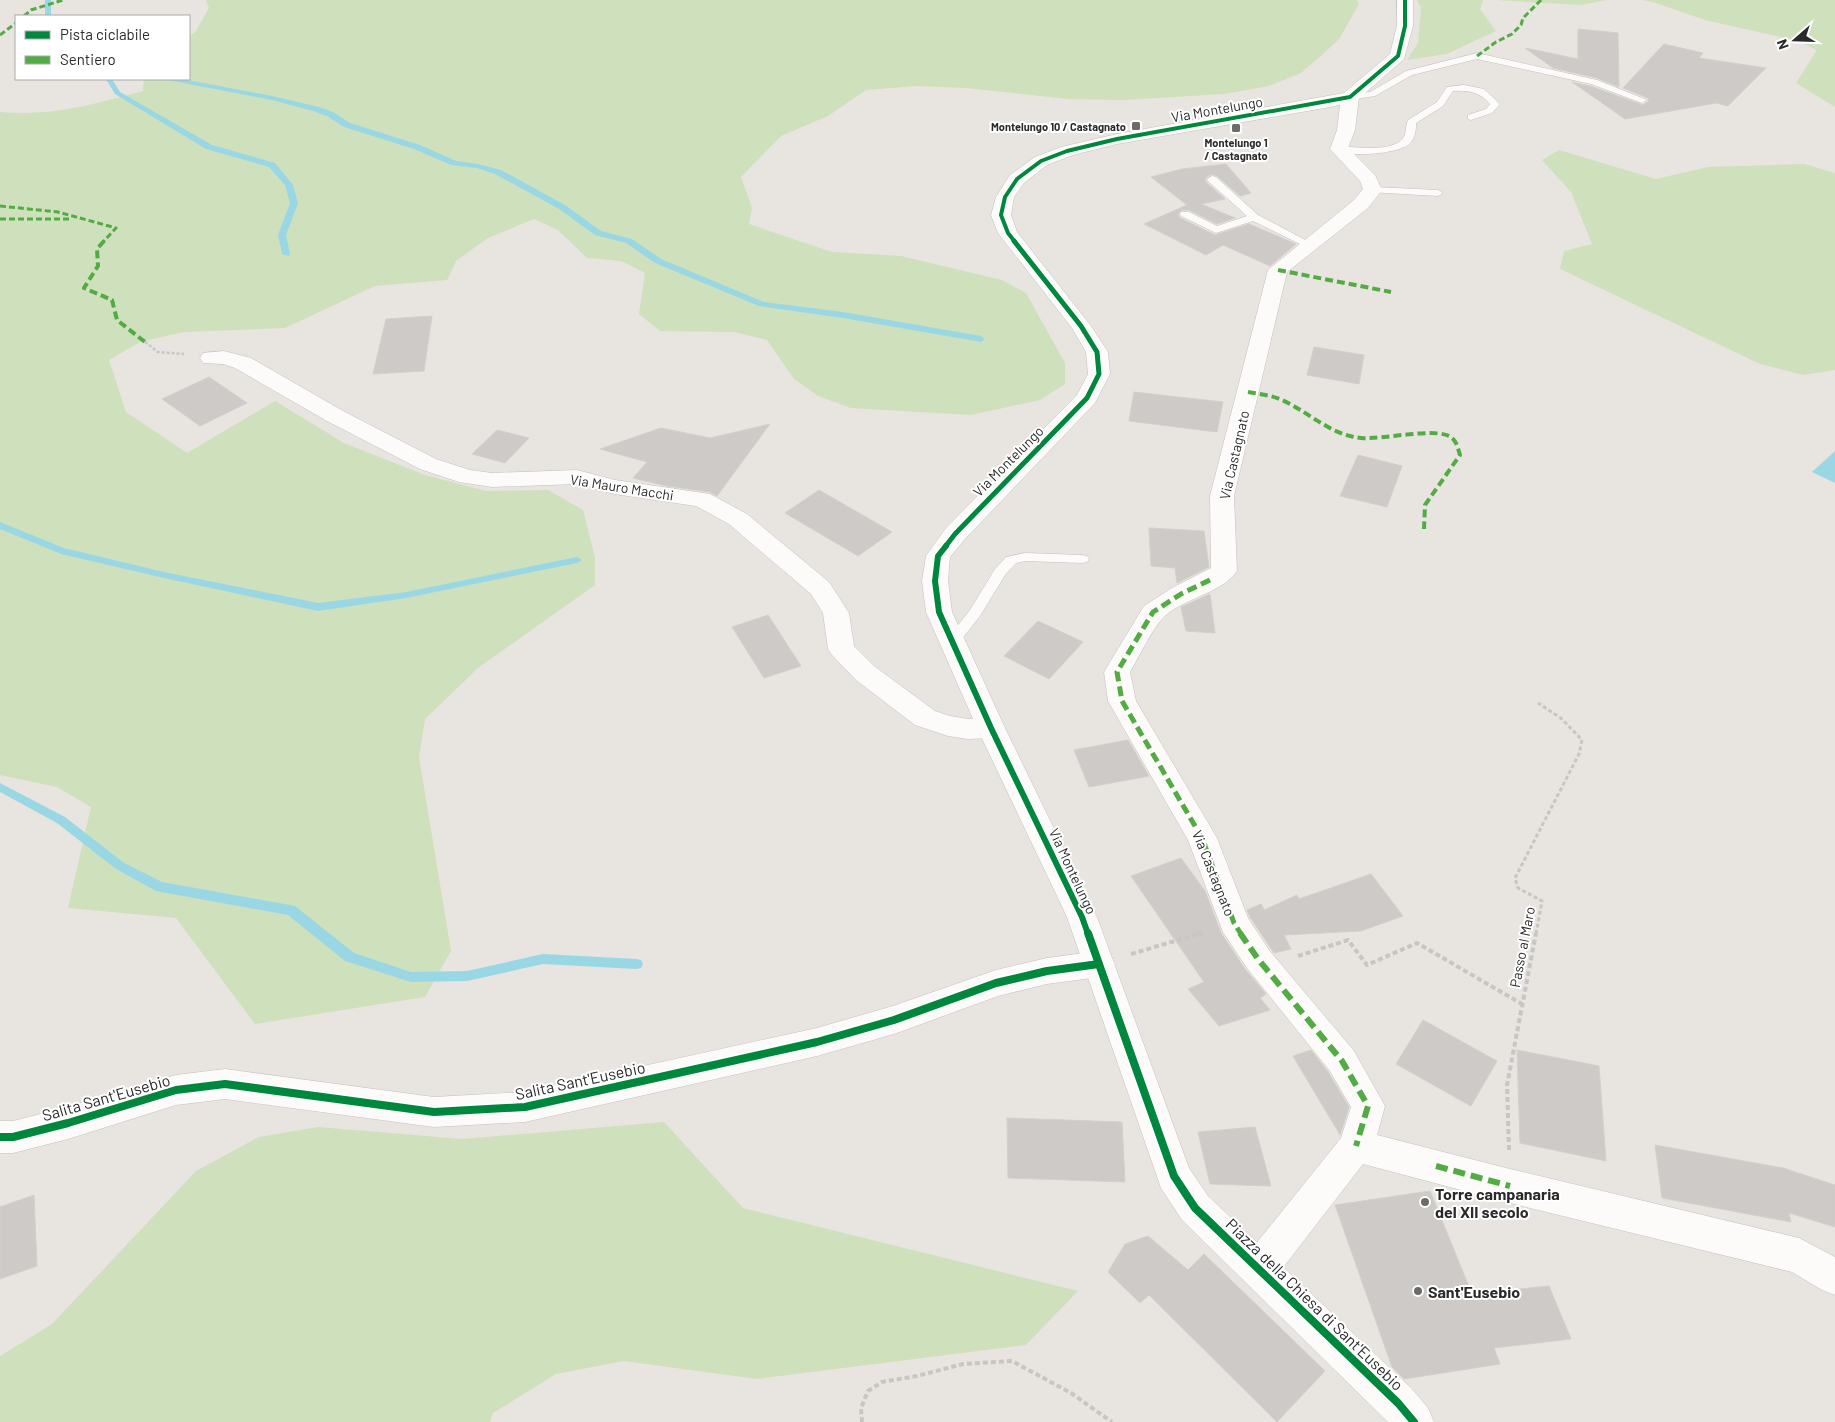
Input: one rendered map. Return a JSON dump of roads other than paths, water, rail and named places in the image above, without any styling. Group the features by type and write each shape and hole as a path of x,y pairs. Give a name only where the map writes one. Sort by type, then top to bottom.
{"street":[{"name":"Via Montelungo","path":"1195,1208 1174,1176 1082,918 938,612 935,581 938,556 972,516 1087,398 1099,374 1097,352 1081,326 1008,233 1001,215 1005,197 1017,179 1041,162 1067,152 1117,140 1350,97 1380,74 1398,56 1405,26 1405,0"},
{"path":"1350,97 1346,130 1339,149 1368,179 1374,190"},
{"name":"Via Castagnato","path":"1368,1106 1342,1061 1264,967 1234,923 1202,838 1122,700 1117,672 1153,612 1181,594 1224,571 1222,496 1278,270 1361,204 1374,190"},
{"name":"Via Mauro Macchi","path":"210,358 224,357 243,363 335,416 428,464 467,477 492,480 578,477 614,487 702,499 738,519 820,588 836,613 841,649 864,673 925,718 948,726 968,730 991,728"},
{"name":"Salita Sant'Eusebio","path":"0,1137 14,1137 68,1123 176,1090 225,1084 434,1112 525,1107 817,1042 894,1020 996,983 1047,971 1099,964"},
{"name":"Piazza della Chiesa di Sant'Eusebio","path":"1259,1269 1356,1146 1368,1106"},
{"path":"1356,1146 1510,1186 1799,1256 1835,1277"},
{"name":"Piazza della Chiesa di Sant'Eusebio","path":"1195,1208 1398,1403 1414,1422"}],"lane":[{"name":"Via Montelungo","path":"1350,97 1372,94 1409,73 1477,56 1594,82 1642,100"},
{"path":"1339,149 1381,150 1399,146 1409,138 1411,122 1440,104 1450,90 1463,87 1477,89 1489,95 1495,104 1490,111 1471,117"},
{"path":"1212,179 1254,218 1310,245"},
{"path":"1374,190 1438,193"},
{"path":"1185,214 1216,230 1254,218"},
{"path":"952,642 975,613 1000,572 1011,560 1025,557 1082,559"}],"water":[{"path":"1835,451 1835,483 1812,472"}],"waterway":[{"path":"48,0 48,15"},
{"path":"110,80 117,93 209,147 272,165 289,185 294,203 282,235 286,254"},
{"path":"178,80 272,98 316,109 330,114 347,125 417,147 454,163 478,166 498,172 562,207 598,233 629,241 658,261 762,304 843,315 981,339"},
{"path":"0,525 61,551 164,575 318,607 406,595 577,560"},
{"path":"0,787 61,820 120,866 160,887 291,910 350,957 411,977 467,976 543,959 636,964"}],"place":[{"name":"Montelungo 10 / Castagnato","path":"1136,126"},
{"name":"Montelungo 1 / Castagnato","path":"1236,128"},
{"name":"Torre campanaria del XII secolo","path":"1425,1202"},
{"name":"Sant'Eusebio","path":"1418,1291"}]}
